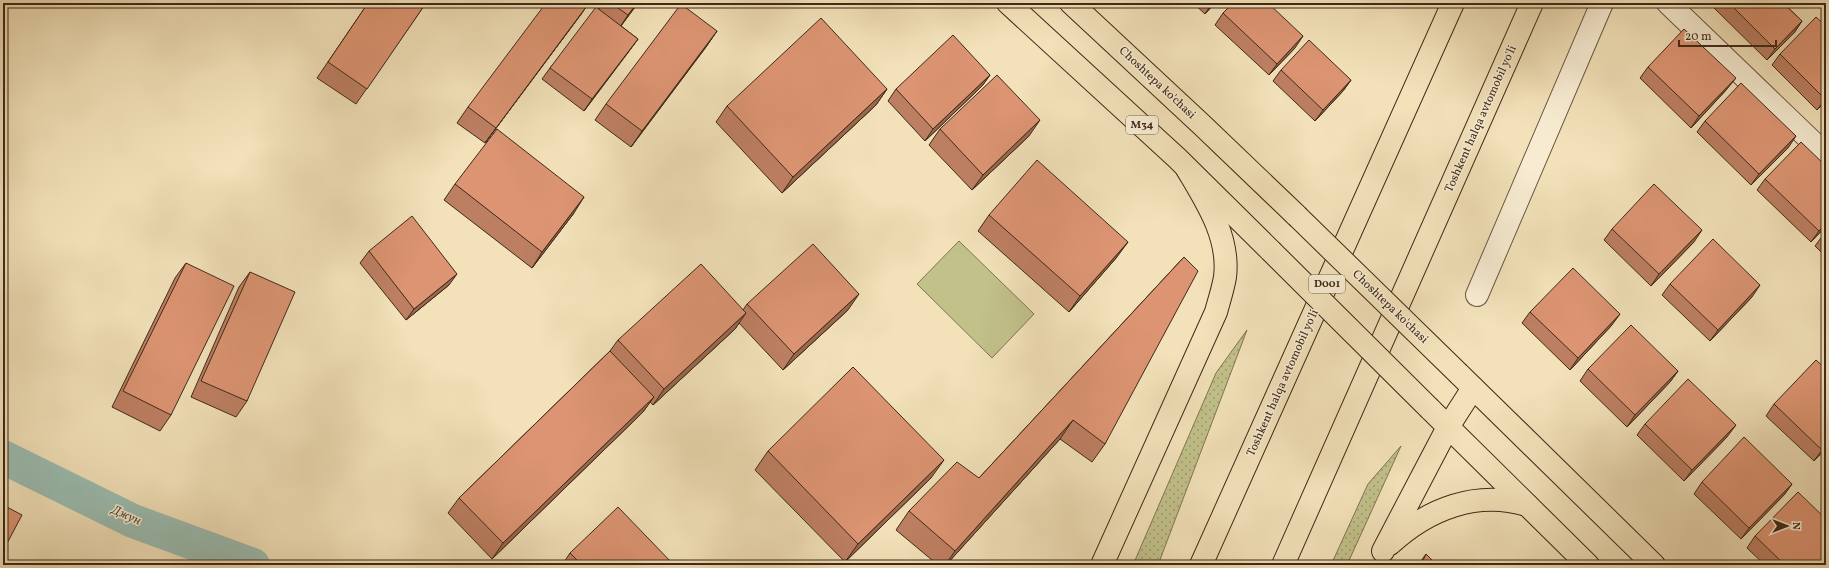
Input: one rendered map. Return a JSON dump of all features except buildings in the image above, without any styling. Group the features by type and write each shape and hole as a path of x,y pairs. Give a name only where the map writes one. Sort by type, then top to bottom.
{"main road":[{"name":"M34","path":"1008,3 1187,169 1448,426"},
{"name":"Choshtepa ko'chasi","path":"1071,3 1202,125 1654,565"},
{"name":"Toshkent halqa avtomobil yo'li","path":"1201,565 1453,3"},
{"name":"Toshkent halqa avtomobil yo'li","path":"1283,565 1532,3"},
{"path":"1102,565 1216,312 1225,276 1225,258 1216,222 1187,169"},
{"path":"1380,558 1448,426 1466,381"},
{"path":"1448,426 1588,565"},
{"path":"1380,558 1400,535 1418,522 1438,511 1460,504 1493,499 1510,500 1527,505"}],"street":[{"path":"1477,295 1602,3"},
{"path":"1668,3 1826,155"}],"shaded area":[{"path":"959,241 1034,314 992,358 917,284"},
{"path":"1247,330 1158,565 1133,565 1216,373"},
{"path":"1401,446 1347,565 1331,565 1368,484"}],"waterway":[{"name":"Джун","path":"3,457 133,521 253,565"}]}
